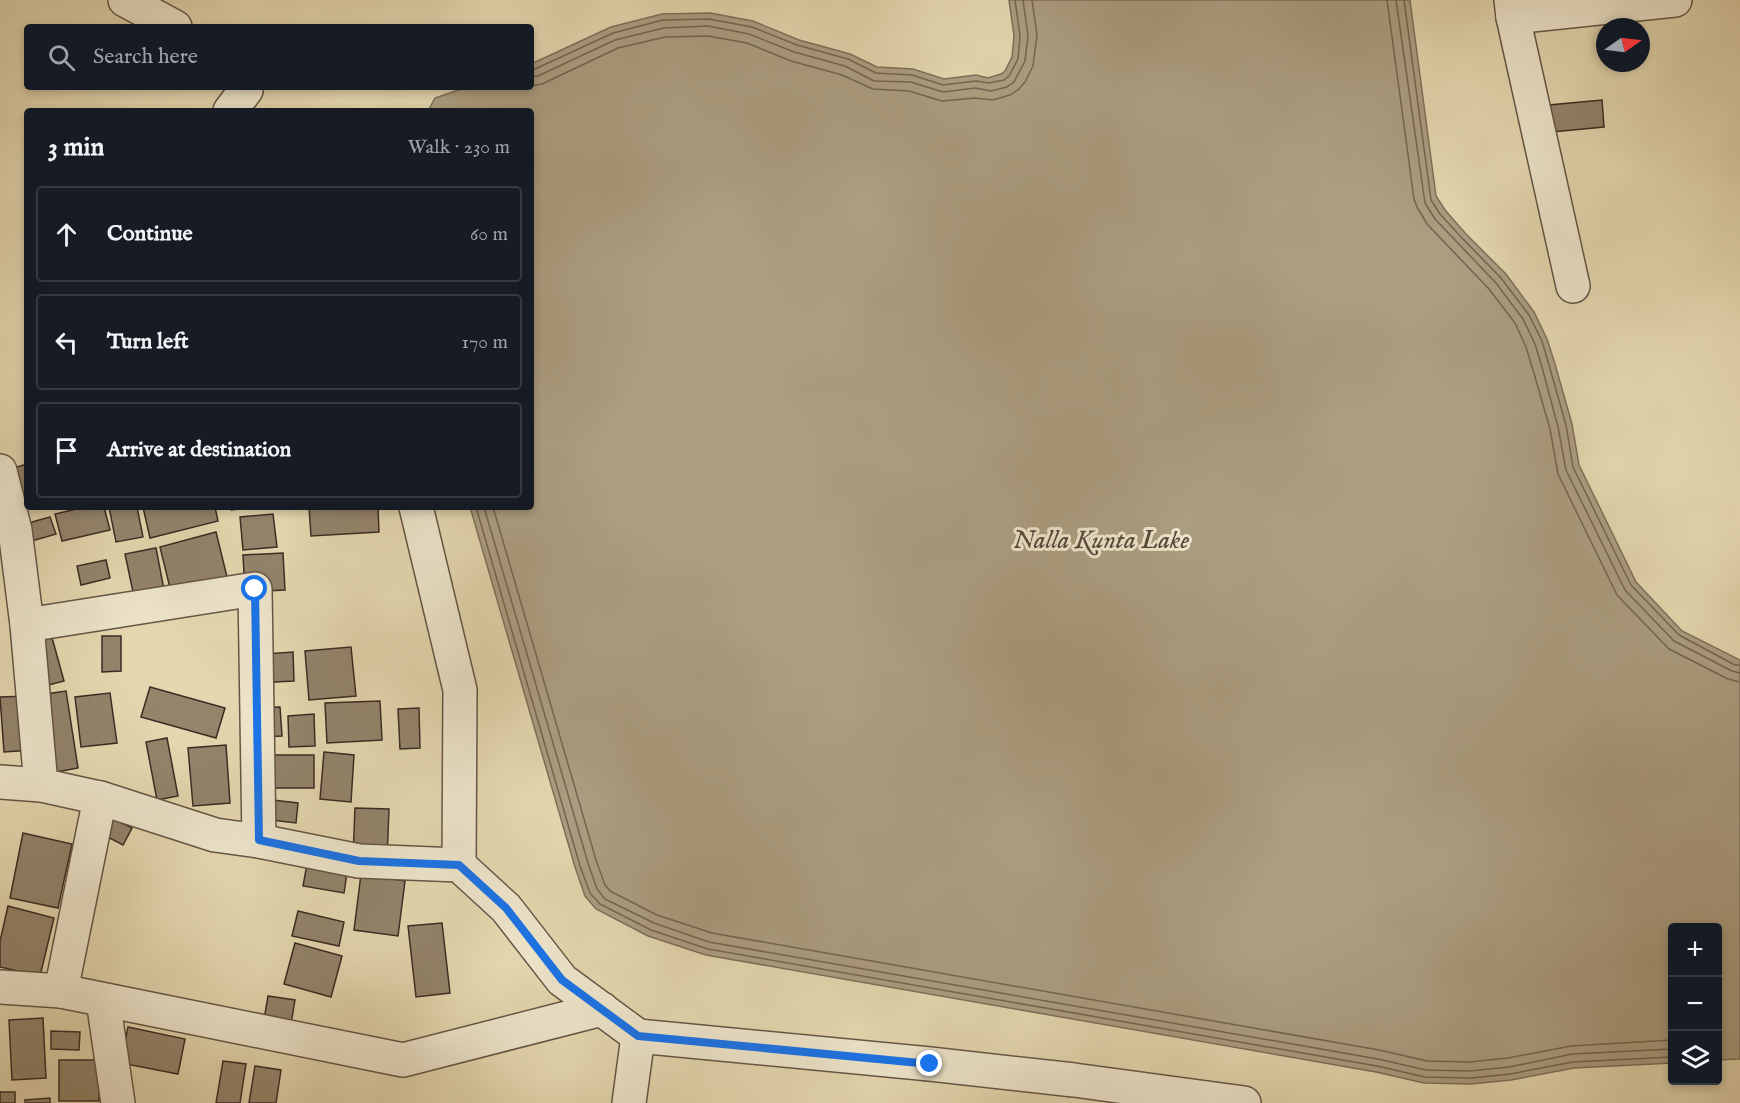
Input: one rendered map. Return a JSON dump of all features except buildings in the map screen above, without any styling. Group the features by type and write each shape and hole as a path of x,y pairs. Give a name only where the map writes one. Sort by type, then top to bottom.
{"street":[{"path":"125,0 169,24"},
{"path":"1573,286 1512,8 1675,0"},
{"path":"232,108 246,90"},
{"path":"0,471 15,530 27,626 40,785"},
{"path":"417,510 460,690 459,865"},
{"path":"27,626 255,589 259,840"},
{"path":"0,782 40,785 100,798 216,835 259,840 359,861 459,865 506,908 562,980 638,1036 941,1065 1244,1103"},
{"path":"61,991 100,798"},
{"path":"0,987 61,991 403,1060 602,1009"},
{"path":"102,1000 118,1103"},
{"path":"629,1103 638,1036"}],"water":[{"name":"Nalla Kunta Lake","path":"1009,0 1410,0 1436,196 1466,234 1506,274 1534,312 1547,339 1555,364 1572,424 1579,465 1636,582 1682,631 1740,660 1740,1059 1722,1060 1722,923 1668,923 1668,1063 1574,1068 1511,1080 1471,1084 1424,1083 1376,1072 706,955 648,936 596,909 585,896 471,510 534,510 534,108 430,108 435,98 458,90 534,90 534,63 611,27 662,14 710,13 753,21 799,40 850,54 877,67 913,69 944,79 976,75 988,78 1001,74 1012,57 1014,36"}],"route":[{"path":"255,589 259,840 359,861 459,865 506,908 562,980 638,1036 930,1064"}]}
